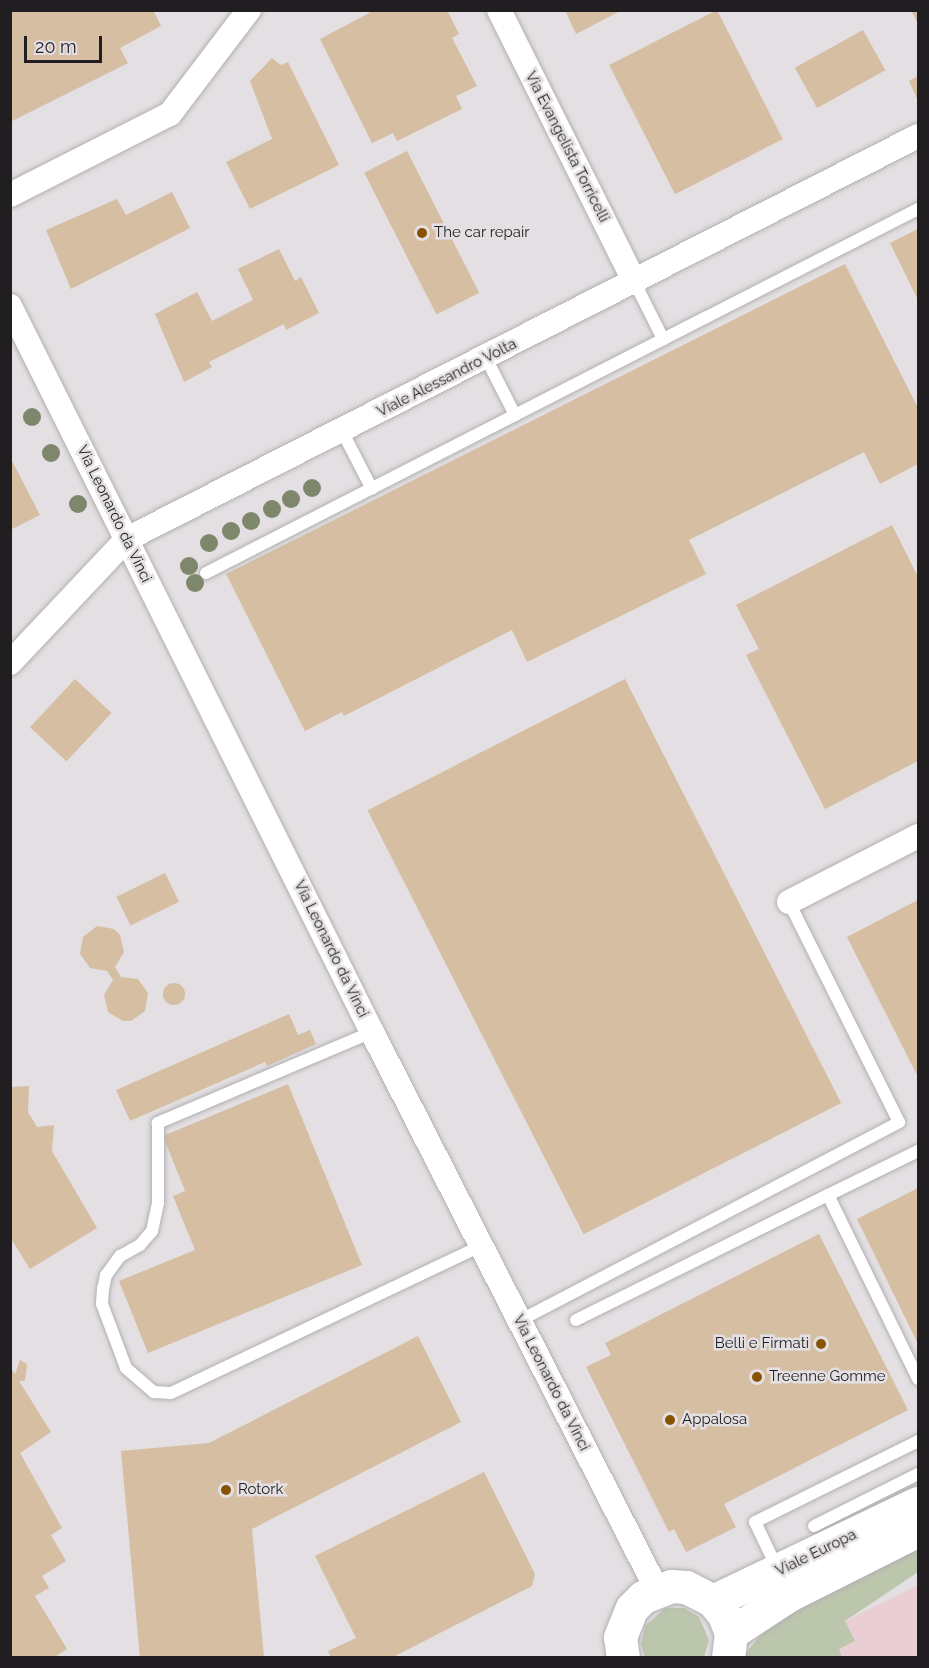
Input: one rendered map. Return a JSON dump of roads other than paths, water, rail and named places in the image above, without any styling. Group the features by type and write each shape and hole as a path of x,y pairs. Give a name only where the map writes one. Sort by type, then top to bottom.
{"main road":[{"name":"Viale Europa","path":"713,1601 918,1503"},
{"name":"Viale Europa","path":"729,1645 789,1595 918,1530"},
{"path":"615,1651 632,1608 657,1590 686,1587 713,1601 724,1615 729,1645"}],"street":[{"path":"10,195 170,114 249,10"},
{"name":"Via Evangelista Torricelli","path":"499,10 635,283"},
{"name":"Viale Alessandro Volta","path":"10,663 127,539 635,283 918,136"},
{"name":"Via Leonardo da Vinci","path":"10,306 372,1032 657,1590"},
{"path":"789,902 918,836"}],"lane":[{"path":"206,573 918,209"},
{"path":"635,283 663,339"},
{"path":"486,358 515,415"},
{"path":"342,431 372,489"},
{"path":"519,1321 899,1122 789,902"},
{"path":"372,1032 158,1123 159,1203 152,1232 140,1245 120,1256 106,1275 103,1289 102,1304 126,1368 154,1392 171,1393 481,1246"},
{"path":"576,1320 918,1150"},
{"path":"828,1195 918,1379"},
{"path":"779,1571 755,1522 918,1441"},
{"path":"814,1526 918,1474"}],"place":[{"name":"The car repair","path":"422,233"},
{"name":"Belli e Firmati","path":"821,1344"},
{"name":"Treenne Gomme","path":"757,1377"},
{"name":"Appalosa","path":"670,1420"},
{"name":"Rotork","path":"226,1490"}]}
